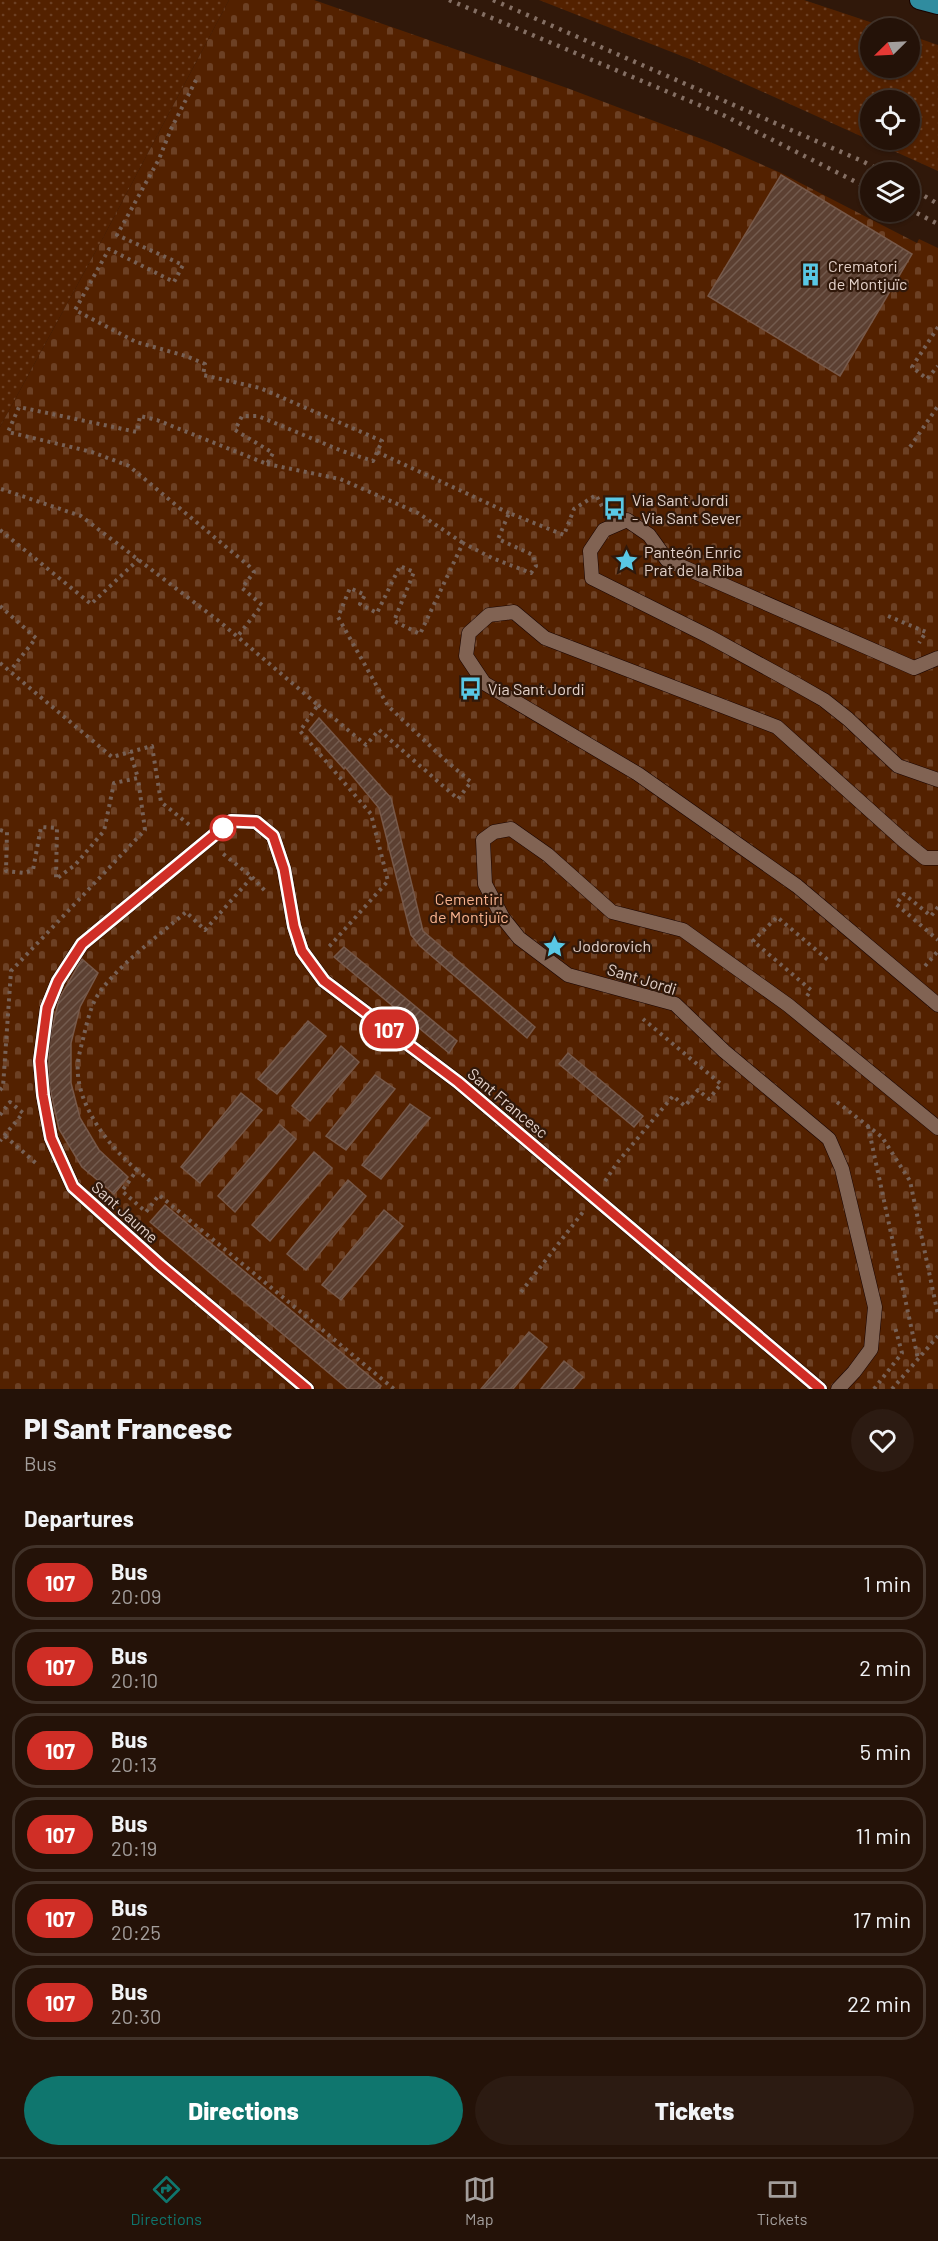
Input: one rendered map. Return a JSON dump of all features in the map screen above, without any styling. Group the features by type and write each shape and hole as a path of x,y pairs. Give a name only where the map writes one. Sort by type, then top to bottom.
{"highway":[{"path":"920,0 938,5"}],"lane":[{"path":"938,658 914,668 678,565 668,560 649,536 627,520 603,530 590,551 592,578 708,636 824,700 898,766 938,780"},
{"path":"938,858 925,858 904,841 777,727 545,638 514,612 489,615 469,633 466,656 484,683 638,774 797,886 938,1005"},
{"name":"Sant Jaume","path":"231,821 82,944 58,981 47,1008 40,1061 43,1095 51,1138 73,1187 160,1265 307,1389"},
{"name":"Sant Francesc","path":"231,821 256,822 273,836 284,869 294,926 302,951 324,981 458,1082 820,1389"},
{"name":"Sant Jordi","path":"838,1389 854,1372 871,1348 875,1307 842,1169 829,1139 724,1051 675,1004 568,975 519,938 498,910 485,884 483,840 494,832 511,829 548,855 612,912 683,930 796,1011 938,1128"}],"path":[{"path":"196,80 171,129 159,159 117,235 183,266 174,282 109,249 75,310 136,342 186,356 205,364 203,375 260,388 382,441 374,461 342,451 258,416 242,416 235,430 273,453 267,464"},
{"path":"938,327 912,367 927,379 938,366"},
{"path":"910,447 938,406"},
{"path":"237,637 262,605 242,588 254,572 249,566 129,466 92,452 8,432 19,407 137,432 140,416 157,420 267,464 340,479 418,513 463,543 492,558 531,573 536,566 533,555 498,539 510,513"},
{"path":"377,452 510,513 564,534 574,509 588,499"},
{"path":"1,489 81,516 237,637 366,745 379,730 458,799 471,782 388,706 338,616 350,588 364,595 360,604 377,613 400,566 414,572 394,621 420,634 463,543"},
{"path":"0,530 91,604 139,559"},
{"path":"0,606 36,638 10,671"},
{"path":"888,616 914,627"},
{"path":"0,663 112,758 152,746 161,802 252,877 205,930 186,912 117,973 95,999 78,1063 81,1092 95,1121 111,1146 150,1181"},
{"path":"318,705 300,731 371,814 388,881 341,936"},
{"path":"0,830 7,832 6,871 24,873 33,870 41,827 57,828 56,879 75,865 104,831 114,783 138,778 130,752"},
{"path":"938,907 931,916 904,894 896,904 938,940"},
{"path":"802,983 753,941 777,917 828,960"},
{"path":"931,959 938,951"},
{"path":"617,1163 673,1096 685,1106 698,1090 709,1099 721,1084 638,1015"},
{"path":"0,1115 10,1102 23,1113 0,1141"},
{"path":"837,1102 882,1137 910,1181 938,1315"},
{"path":"868,1126 918,1359"},
{"path":"5,1136 35,1162"},
{"path":"137,1170 122,1191 146,1212 159,1195 394,1389"},
{"path":"521,1293 577,1221"},
{"path":"892,1389 938,1336"},
{"path":"874,1389 880,1380"}],"green space":[{"path":"0,0 229,0 0,427"},
{"name":"Cementiri de Montjuïc","path":"229,0 314,0 567,88 715,144 781,173 860,214 860,222 876,222 917,243 919,239 938,248 938,1389 0,1389 0,427"},
{"path":"539,0 804,0 860,19 860,78 920,78 920,39 938,45 938,171 891,150 920,150 920,90 860,90 860,136 692,60"}],"building":[{"name":"Crematori de Montjuïc","path":"781,175 912,254 840,376 708,296"},
{"path":"319,718 391,798 423,931 535,1027 527,1038 420,946 411,935 379,808 345,767 344,769 309,730"},
{"path":"344,947 457,1041 449,1053 334,957"},
{"path":"82,959 98,973 80,1007 71,1043 71,1083 80,1118 99,1150 128,1177 114,1194 82,1167 59,1129 49,1084 49,1042 59,999"},
{"path":"308,1021 326,1036 277,1094 258,1079"},
{"path":"341,1046 359,1062 310,1121 292,1106"},
{"path":"568,1053 643,1116 634,1127 559,1064"},
{"path":"375,1075 395,1089 346,1150 326,1136"},
{"path":"241,1093 262,1110 200,1183 181,1167"},
{"path":"410,1104 430,1118 381,1179 362,1165"},
{"path":"279,1124 296,1139 235,1212 218,1196"},
{"path":"314,1152 332,1168 270,1241 252,1225"},
{"path":"348,1180 366,1196 306,1270 287,1254"},
{"path":"165,1205 381,1386 379,1389 348,1389 150,1222"},
{"path":"384,1210 403,1226 341,1300 322,1285"},
{"path":"529,1332 547,1347 513,1389 481,1389"},
{"path":"564,1361 583,1377 573,1389 541,1389"}],"railway":[{"path":"449,0 723,115 860,184"},
{"path":"493,0 864,162"},
{"path":"920,193 938,204"},
{"path":"920,215 938,224"}],"bus line":[{"name":"107","path":"307,1389 160,1265 73,1187 51,1138 43,1095 40,1061 47,1008 58,981 82,944 231,821 256,822 273,836 284,869 294,926 302,951 324,981 458,1082 820,1389"}],"place":[{"name":"Crematori de Montjuïc","path":"810,275"},
{"name":"Via Sant Jordi - Via Sant Sever","path":"614,509"},
{"name":"Panteón Enric Prat de la Riba","path":"626,561"},
{"name":"Via Sant Jordi","path":"470,689"},
{"name":"Jodorovich","path":"555,946"}]}
